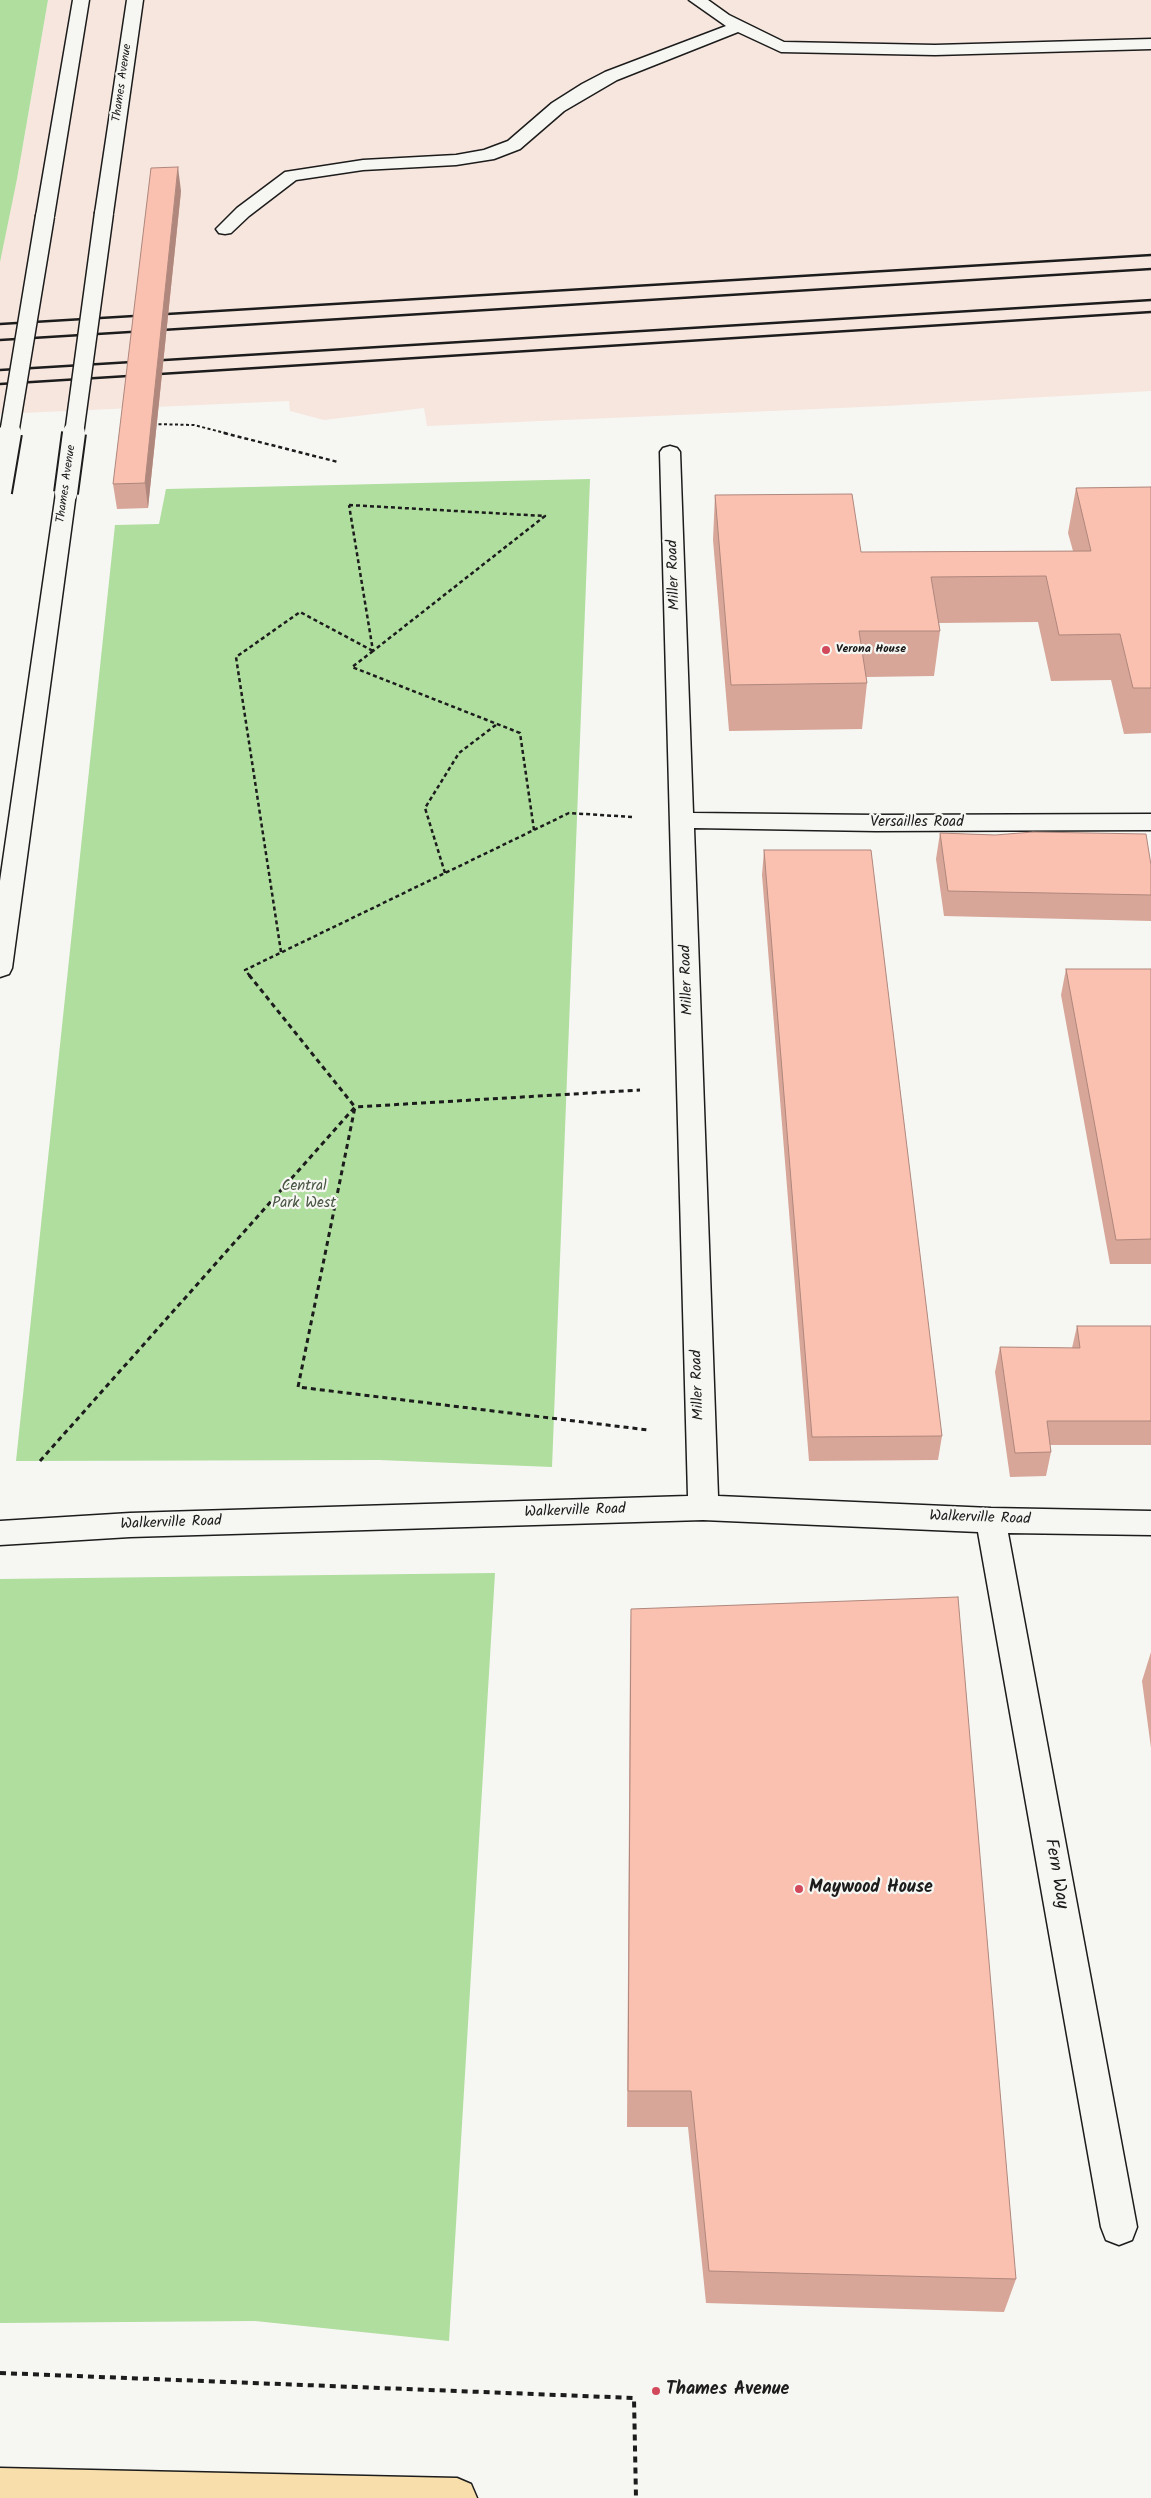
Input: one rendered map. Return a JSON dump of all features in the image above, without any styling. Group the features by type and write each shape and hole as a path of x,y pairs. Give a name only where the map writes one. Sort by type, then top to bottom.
{"main road":[{"path":"0,2487 457,2498"}],"street":[{"path":"0,492 81,0"},
{"name":"Thames Avenue","path":"0,968 135,0"},
{"path":"697,0 739,26 781,47 843,50 944,50 1151,44"},
{"path":"225,229 243,212 291,176 363,165 456,160 488,155 514,145 570,98 588,88 612,76 739,26"},
{"name":"Miller Road","path":"670,452 703,1508"},
{"name":"Versailles Road","path":"683,820 876,823 1151,822"},
{"name":"Walkerville Road","path":"0,1533 130,1525 703,1508 991,1520 1151,1523"},
{"name":"Fern Way","path":"991,1520 1119,2227"}],"path":[{"path":"152,424 194,425 338,462"},
{"path":"373,651 349,505 545,516 538,522 373,651 352,667 520,733 534,830"},
{"path":"281,952 236,657 300,612 373,651"},
{"path":"445,873 425,808 459,753 497,724"},
{"path":"355,1107 244,970 569,813 683,820"},
{"path":"40,1461 355,1107 691,1087"},
{"path":"355,1107 298,1387 701,1437"},
{"path":"0,2373 634,2398 636,2498"}],"shaded area":[{"path":"48,0 1151,0 1151,391 885,406 427,426 424,408 324,420 290,411 289,401 0,414 0,255 17,179"}],"green space":[{"path":"0,0 48,0 17,179 0,262"},
{"name":"Central Park West","path":"590,479 552,1467 379,1460 16,1461 115,525 159,524 166,489"},
{"path":"495,1573 449,2341 255,2321 0,2323 0,1579"}],"building":[{"path":"178,167 145,483 113,484 151,168"},
{"name":"Verona House","path":"1151,487 1151,688 1133,688 1120,634 1059,635 1046,576 931,577 940,631 859,631 867,683 731,685 715,495 852,494 861,552 1091,551 1076,488"},
{"path":"1033,832 1146,834 1151,865 1151,895 948,891 940,833 995,835"},
{"path":"764,850 871,850 942,1436 812,1437"},
{"path":"1066,969 1151,969 1151,1239 1116,1240"},
{"path":"1077,1326 1151,1326 1151,1421 1047,1421 1051,1452 1015,1453 1000,1347 1080,1348"},
{"name":"Maywood House","path":"958,1597 1016,2279 709,2271 691,2091 628,2091 631,1609"}],"railway":[{"path":"0,324 1151,255"},
{"path":"0,340 1151,269"},
{"path":"0,370 1151,300"},
{"path":"0,384 1151,312"}],"place":[{"name":"Verona House","path":"826,650"},
{"name":"Maywood House","path":"799,1889"},
{"name":"Thames Avenue","path":"656,2391"}]}
